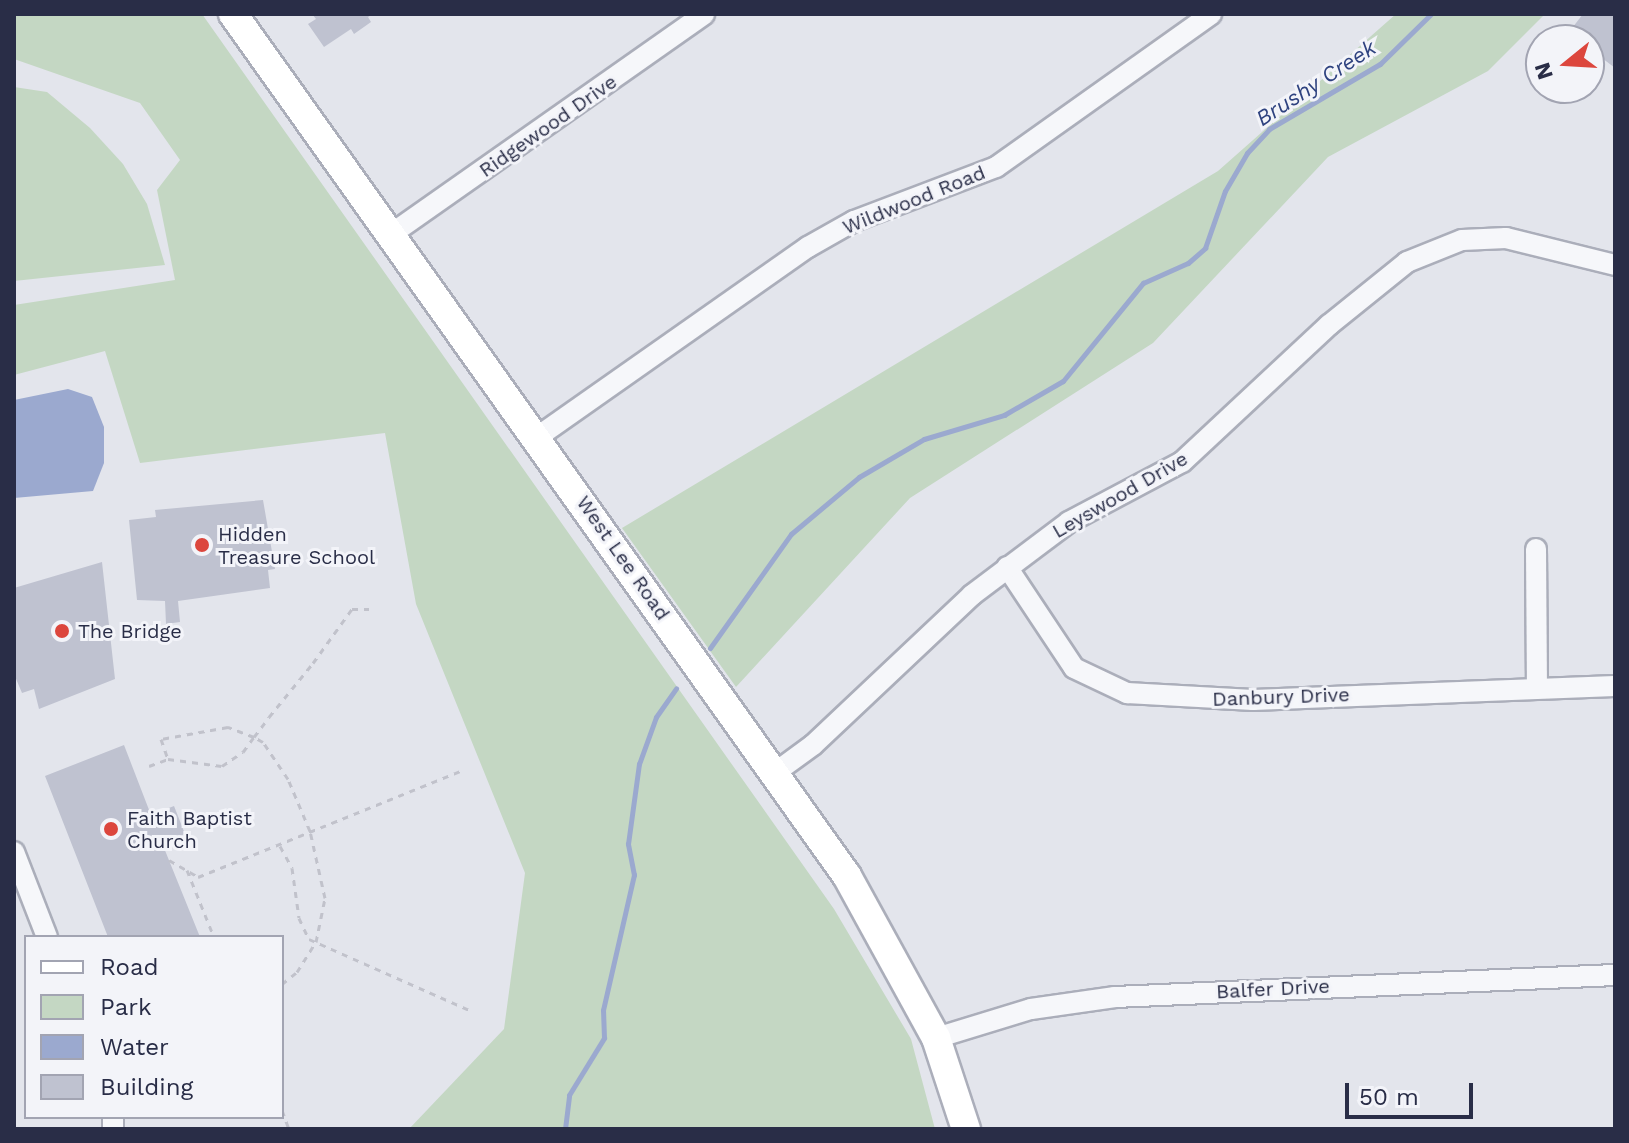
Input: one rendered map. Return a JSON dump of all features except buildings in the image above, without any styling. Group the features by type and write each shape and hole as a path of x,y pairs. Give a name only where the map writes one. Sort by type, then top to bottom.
{"street":[{"name":"Ridgewood Drive","path":"390,235 704,14"},
{"name":"Wildwood Road","path":"536,438 808,247 854,221 996,167 1211,14"},
{"name":"West Lee Road","path":"241,17 390,235 776,772 880,930 936,1038 966,1129"},
{"name":"Leyswood Drive","path":"776,772 1007,567 1069,522 1182,462 1361,297 1426,252 1462,240 1506,238 1615,265"},
{"path":"1536,549 1537,688"},
{"name":"Danbury Drive","path":"1007,567 1074,668 1127,693 1253,700 1615,686"},
{"path":"14,852 21,892 46,935"},
{"name":"Balfer Drive","path":"936,1038 1031,1009 1115,997 1615,975"}],"path":[{"path":"149,766 168,759 222,766 254,737 352,609 369,609"},
{"path":"168,759 161,739 228,727 254,737 274,753 310,831 325,898 316,942 297,972 284,982"},
{"path":"169,860 198,877 463,770"},
{"path":"280,846 292,868 299,918 309,939 469,1010"},
{"path":"187,870 213,935"}],"green space":[{"path":"14,14 202,14 834,909 911,1039 935,1129 409,1129 504,1029 525,873 416,604 385,433 140,463 105,351 14,375 14,305 175,280 157,190 180,160 140,103 14,59"},
{"path":"1396,14 1545,14 1535,24 1525,24 1525,34 1488,71 1328,157 1153,343 910,498 736,687 622,528 1218,171"},
{"path":"14,87 47,92 90,128 123,164 147,204 165,265 14,281"}],"water":[{"path":"68,389 92,397 104,427 104,463 93,491 14,498 14,400"}],"waterway":[{"name":"Brushy Creek","path":"710,648 791,534 859,477 924,439 1004,415 1063,381 1143,283 1188,263 1205,248 1225,191 1247,153 1269,129 1380,64 1431,14"},
{"name":"Brushy Creek","path":"565,1129 569,1095 604,1038 603,1010 634,875 628,844 639,764 656,717 676,688"}],"place":[{"name":"Hidden Treasure School","path":"202,545"},
{"name":"The Bridge","path":"62,631"},
{"name":"Faith Baptist Church","path":"111,829"}]}
